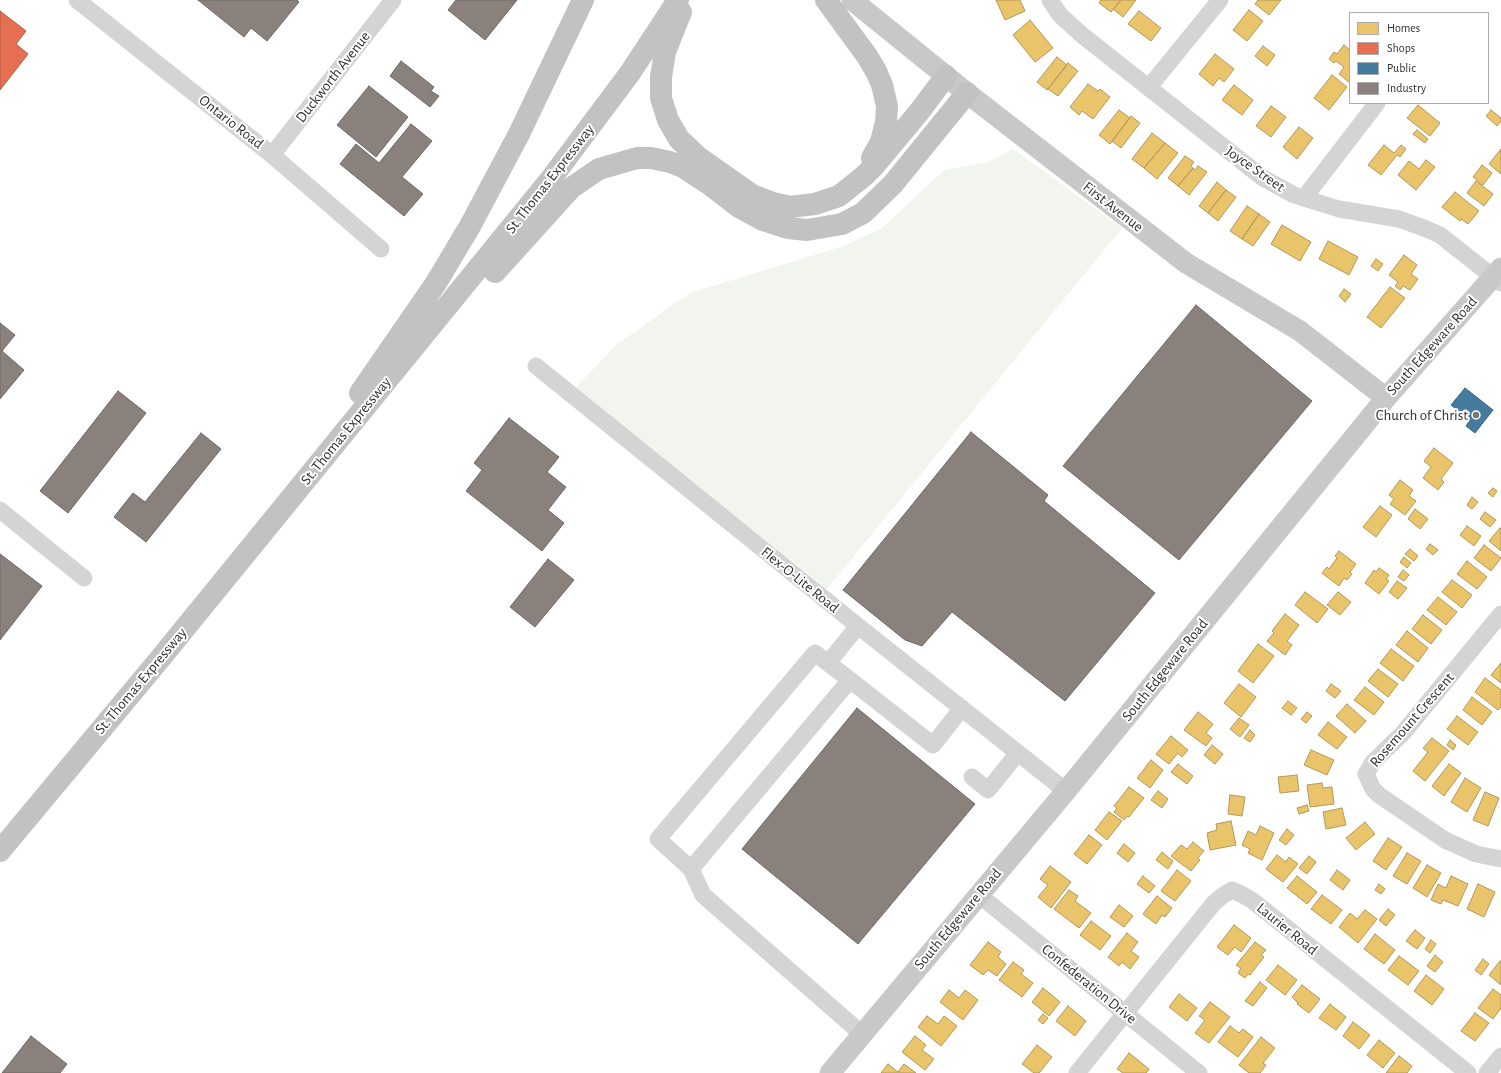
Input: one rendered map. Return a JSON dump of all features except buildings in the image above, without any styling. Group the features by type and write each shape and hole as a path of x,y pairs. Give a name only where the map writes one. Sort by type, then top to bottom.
{"highway":[{"path":"159,660 369,382 436,283 470,226 518,134 583,0"},
{"name":"St. Thomas Expressway","path":"0,851 159,660 550,180 630,73 678,0"},
{"path":"686,0 665,52 660,77 661,98 668,120 679,139 698,157 752,196 773,203 790,206 815,204 839,196 874,166 919,112 946,76"},
{"path":"826,0 867,56 876,71 882,85 887,106 886,122 880,142 864,171 849,188"},
{"path":"385,384 435,341 559,199 570,188 599,169 637,158 651,158 670,162 696,175 736,204 762,220 788,228 808,230 842,224 863,213 879,199 967,93"}],"main road":[{"name":"First Avenue","path":"852,0 967,93 1186,263 1300,331 1386,398"},
{"name":"South Edgeware Road","path":"830,1073 1066,791 1386,398 1499,276"}],"street":[{"name":"Ontario Road","path":"77,0 272,155 381,249"},
{"name":"Duckworth Avenue","path":"272,155 393,0"},
{"name":"Joyce Street","path":"1050,0 1060,15 1077,30 1263,178 1283,190 1338,209 1399,219 1424,228 1440,235 1499,276"},
{"path":"1149,87 1220,0"},
{"path":"1304,198 1376,104"},
{"name":"Flex-O-Lite Road","path":"536,366 858,626 1066,791"},
{"path":"0,510 84,578"},
{"name":"Rosemount Crescent","path":"1501,614 1403,733 1374,762 1366,774 1373,789 1379,795 1445,840 1476,854 1501,859"},
{"path":"828,663 858,626"},
{"path":"862,1034 702,895 691,869 658,839 815,653 933,745 962,708"},
{"path":"691,869 850,680"},
{"path":"972,777 988,790 1018,753"},
{"name":"Laurier Road","path":"1125,1013 1213,904 1232,890 1252,901 1468,1073"},
{"name":"Confederation Drive","path":"978,895 1199,1073"},
{"path":"1077,1073 1125,1013"},
{"path":"1487,1073 1501,1056"}],"shaded area":[{"path":"1013,149 1122,228 827,589 575,388 616,345 690,293 847,245 882,228 944,170 988,162"}],"place":[{"name":"Church of Christ","path":"1476,415"}]}
